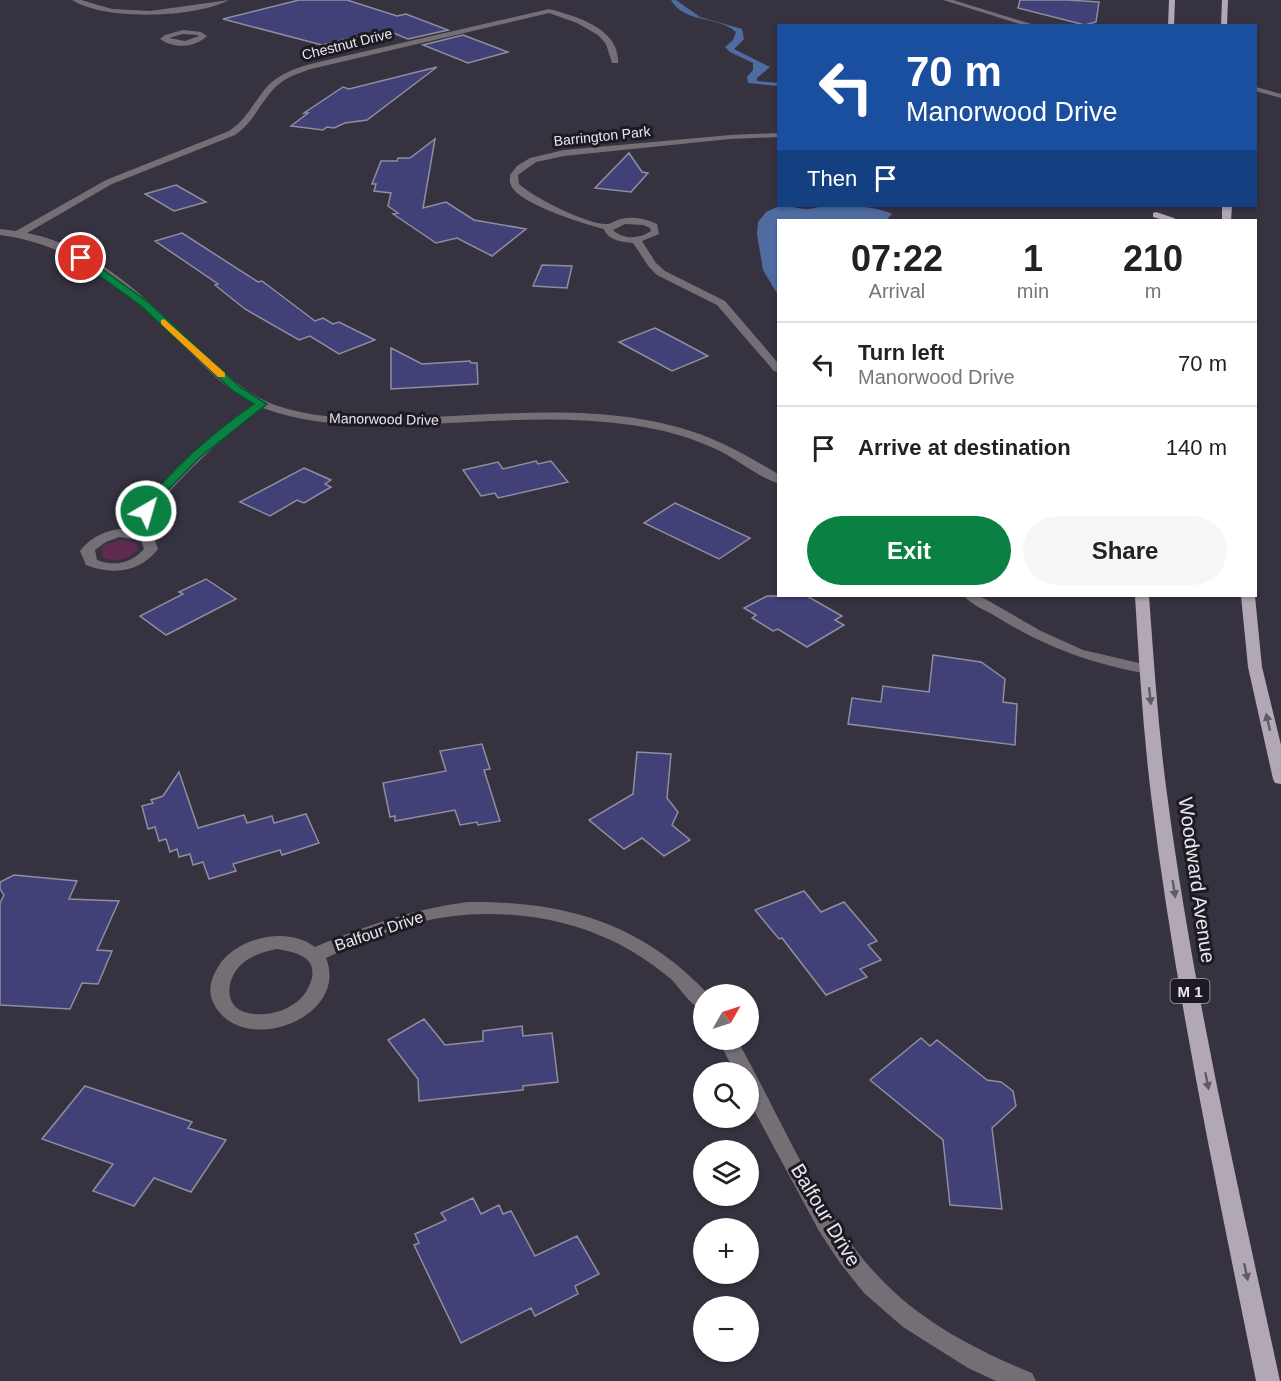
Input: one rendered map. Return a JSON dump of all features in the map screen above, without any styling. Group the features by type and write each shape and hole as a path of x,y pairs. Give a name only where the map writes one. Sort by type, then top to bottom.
{"main road":[{"path":"1171,24 1172,0"},
{"path":"1224,24 1225,0"},
{"name":"Woodward Avenue","path":"1142,597 1147,669 1170,864 1217,1135 1268,1381"},
{"path":"1248,597 1256,667 1281,779"}],"street":[{"path":"75,0 100,10 116,12 174,11 226,0"},
{"path":"946,0 1028,24"},
{"name":"Chestnut Drive","path":"18,234 109,182 232,134 246,124 269,89 298,71 332,60 550,7 600,33 608,41 615,62"},
{"path":"174,11 183,32"},
{"path":"1257,89 1281,96"},
{"name":"Barrington Park","path":"609,227 609,233 616,237 636,240 653,235 656,229 650,224 631,221 609,227 587,223 524,193 515,185 514,175 528,163 564,153 777,135"},
{"name":"Manorwood Drive","path":"0,232 39,238 59,246 100,271 153,312 236,389 261,404 295,414 357,421 546,417 630,421 673,430 712,443 777,478"},
{"path":"636,240 652,265 661,273 721,303 777,368"},
{"path":"130,533 162,490 180,471 230,426 261,404"},
{"path":"973,597 1038,636 1078,653 1117,664 1147,669"},
{"name":"Balfour Drive","path":"315,955 389,925 428,913 482,907 533,910 590,924 640,948 677,975 693,992"},
{"name":"Balfour Drive","path":"277,942 304,948 315,955 321,964 324,976 321,988 303,1010 289,1017 257,1023 230,1014 222,1005 219,981 225,970 247,951 277,942"},
{"name":"Balfour Drive","path":"759,1099 820,1213 842,1248 866,1279 911,1320 938,1340 986,1366 1024,1381"}],"shaded area":[{"path":"121,540 135,542 138,546 137,550 122,559 104,558 101,549 105,545"}],"water":[{"path":"671,0 676,0 700,17 742,29 744,39 734,49 770,67 757,78 757,81 777,83 777,86 748,83 747,77 753,70 753,63 730,52 725,47 733,40 736,32 720,23 684,13"},
{"path":"777,207 807,209 863,207 892,214 887,219 777,219 777,293 763,270 757,234 758,222 766,212"}],"building":[{"path":"299,0 347,0 397,16 406,14 448,30 408,39 386,30 322,45 223,19"},
{"path":"1020,0 1099,2 1096,22 1089,24 1018,8"},
{"path":"463,35 508,52 468,63 423,45"},
{"path":"437,67 367,120 345,123 334,128 327,127 323,130 291,126 308,113 304,113 343,87 349,89"},
{"path":"435,139 423,208 446,202 474,220 526,229 492,256 457,238 436,243 393,214 398,213 388,206 391,193 374,191 376,184 372,184 381,161 410,158"},
{"path":"629,153 642,172 648,173 631,192 595,188"},
{"path":"176,185 206,202 174,211 145,194"},
{"path":"182,233 258,282 262,281 315,321 323,318 333,324 339,322 375,340 339,354 310,336 299,340 245,309 215,285 218,284 155,241"},
{"path":"542,265 572,266 567,288 533,286"},
{"path":"655,328 708,356 672,371 619,342"},
{"path":"391,348 422,364 470,361 477,363 478,384 391,389"},
{"path":"536,461 538,464 551,461 568,482 498,498 495,493 481,496 463,470 498,462 503,469"},
{"path":"304,468 331,480 325,484 331,487 304,503 297,500 270,516 240,502"},
{"path":"675,503 750,538 719,559 644,523"},
{"path":"206,579 236,599 166,635 140,616 183,594 179,592"},
{"path":"767,596 809,597 842,616 835,620 844,625 807,647 778,629 773,631 752,618 756,615 744,608"},
{"path":"933,655 981,662 1005,679 1003,702 1017,704 1015,745 848,724 852,698 881,702 883,686 929,692"},
{"path":"482,744 490,769 484,770 500,821 460,825 455,810 395,821 395,816 390,817 383,783 446,771 440,751"},
{"path":"637,752 671,754 667,798 678,812 672,825 690,840 664,856 642,838 624,849 589,820 633,794"},
{"path":"179,772 198,828 244,815 247,823 272,816 274,823 306,814 319,843 282,855 280,850 233,864 236,871 209,879 203,862 193,865 190,854 179,857 177,849 170,852 166,839 159,841 155,827 148,829 142,806 153,803 151,800 163,796"},
{"path":"14,875 77,881 69,899 119,901 97,950 112,951 98,984 82,983 70,1009 0,1005 0,903 4,895 0,889 0,882"},
{"path":"804,891 821,912 844,902 877,941 868,945 881,960 860,969 867,977 826,995 782,938 779,939 755,910"},
{"path":"424,1019 445,1045 483,1041 483,1031 522,1026 523,1036 552,1033 558,1082 523,1086 523,1090 419,1101 418,1079 388,1040"},
{"path":"921,1038 930,1046 937,1040 987,1080 1001,1082 1013,1091 1016,1106 992,1128 1002,1209 950,1205 943,1140 870,1080"},
{"path":"85,1086 192,1122 188,1128 226,1140 191,1192 154,1178 134,1206 93,1191 113,1164 42,1139"},
{"path":"473,1198 481,1214 499,1205 503,1214 511,1211 535,1256 577,1236 599,1274 575,1286 578,1294 535,1316 531,1308 461,1343 414,1245 419,1243 415,1234 446,1220 441,1213"}],"slow traffic":[{"path":"164,322 221,375"}],"route":[{"path":"81,258 145,304 236,389 261,404 230,426 195,456 162,490 146,511"}]}
